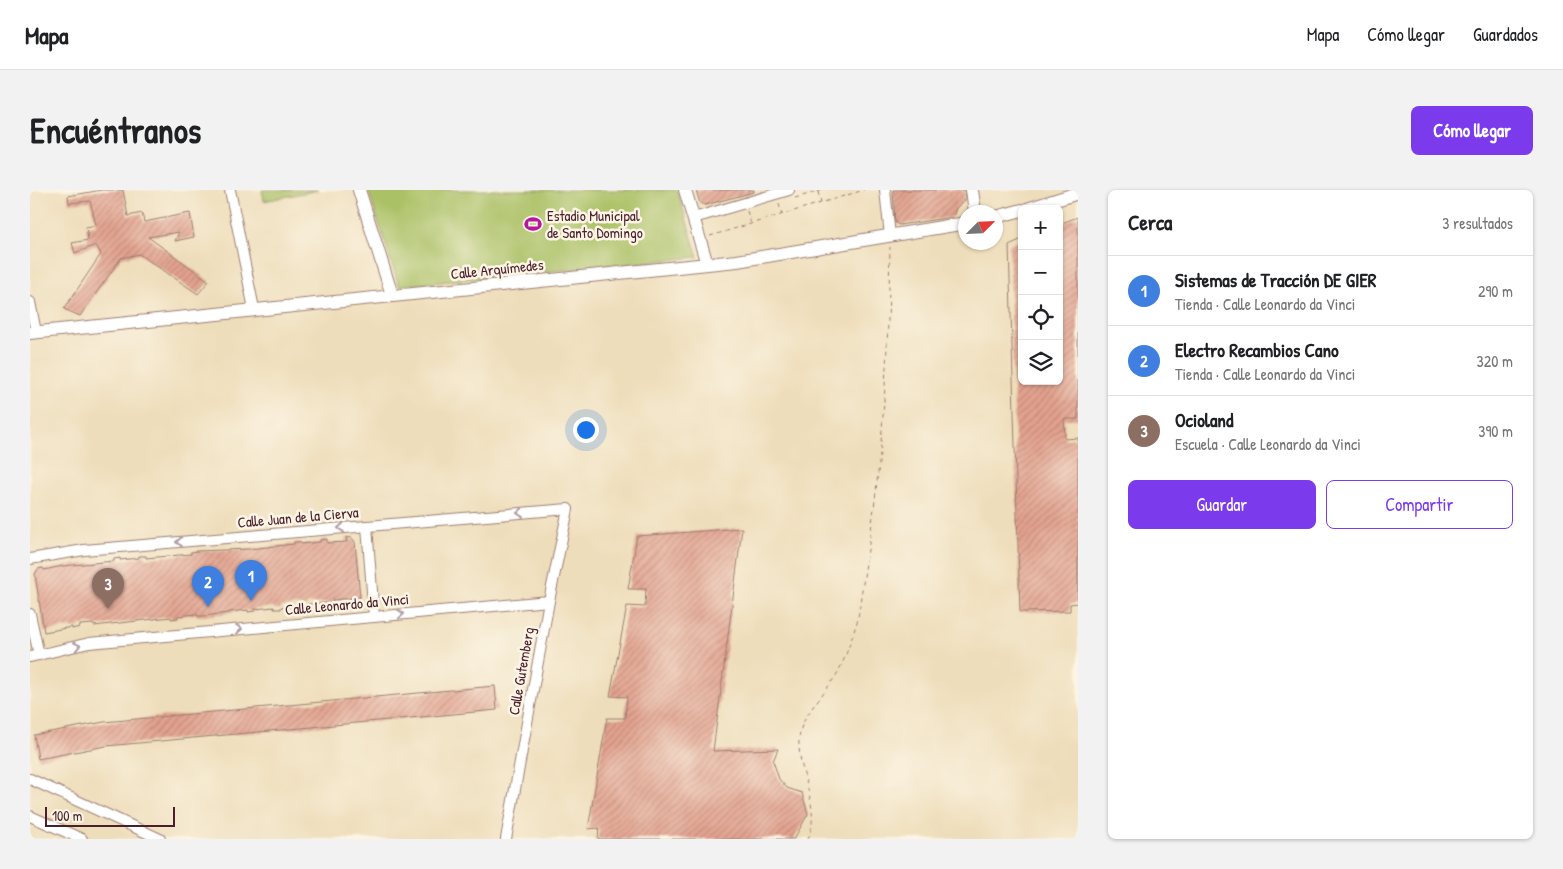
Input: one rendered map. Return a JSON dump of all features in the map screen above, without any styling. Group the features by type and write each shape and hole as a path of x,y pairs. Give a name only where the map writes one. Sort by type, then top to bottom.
{"street":[{"path":"230,190 254,309"},
{"path":"359,190 392,295"},
{"path":"685,190 707,264"},
{"path":"694,218 789,190"},
{"path":"885,190 890,236"},
{"path":"972,190 974,205"},
{"path":"1039,205 1072,193"},
{"path":"1003,216 1018,211"},
{"name":"Calle Arquímedes","path":"33,332 737,261 958,224"},
{"path":"30,302 33,332"},
{"name":"Calle Juan de la Cierva","path":"30,560 84,550 568,509"},
{"name":"Calle Gutemberg","path":"506,839 549,601 568,509"},
{"path":"367,526 374,617"},
{"name":"Calle Leonardo da Vinci","path":"34,656 89,643 549,601"},
{"path":"30,614 34,656"},
{"path":"30,779 160,839"},
{"path":"30,816 82,839"}],"path":[{"path":"700,240 864,190"},
{"path":"818,192 822,204"},
{"path":"776,194 782,215"},
{"path":"744,203 751,224"},
{"path":"808,839 812,824 811,807 798,742 804,719 821,699 839,671 858,621 872,526 884,417 890,236"}],"green space":[{"path":"262,190 318,190 264,201"},
{"name":"Estadio Municipal de Santo Domingo","path":"368,190 677,190 698,257 399,286"}],"building":[{"path":"102,190 123,190 128,216 142,213 144,222 190,213 194,237 175,241 179,232 148,237 209,281 198,294 139,254 121,258 80,316 64,309 101,254 96,245 75,253 72,243 88,240 86,227 96,225 90,201 69,203 68,196"},
{"path":"696,190 754,190 754,192 705,205 700,203"},
{"path":"893,190 964,190 965,200 958,205 953,217 899,225 895,222"},
{"path":"1078,217 1078,419 1064,419 1065,439 1078,438 1078,603 1070,604 1070,611 1020,612 1009,245 1018,241 1018,385 1063,385 1063,223"},
{"path":"742,528 713,751 778,749 773,761 779,779 787,788 802,793 808,814 794,839 598,839 599,828 588,829 607,718 625,718 627,697 610,696 627,606 645,607 646,589 628,589 637,536"},
{"path":"346,537 352,538 355,542 360,597 356,602 352,603 352,598 332,600 333,604 326,605 326,603 307,604 307,606 300,607 300,605 281,607 281,609 274,609 274,607 255,609 255,611 248,612 248,610 203,616 197,616 197,614 177,616 178,618 171,619 171,617 94,626 93,624 80,625 80,627 72,629 72,627 44,632 35,574 38,569 43,568 44,570 63,566 114,561 114,559 120,558 120,560 139,558 139,556 146,556 146,558 191,554 191,552 197,551 249,549 294,544 294,542 301,542 301,544 320,542 320,540 327,539 327,543 347,542"},
{"path":"495,686 497,710 106,746 38,759 34,735 104,722"}],"place":[{"name":"Estadio Municipal de Santo Domingo","path":"533,224"},
{"name":"Sistemas de Tracción DE GIER","path":"251,601"},
{"name":"Electro Recambios Cano","path":"208,607"},
{"name":"Ocioland","path":"108,609"}]}
